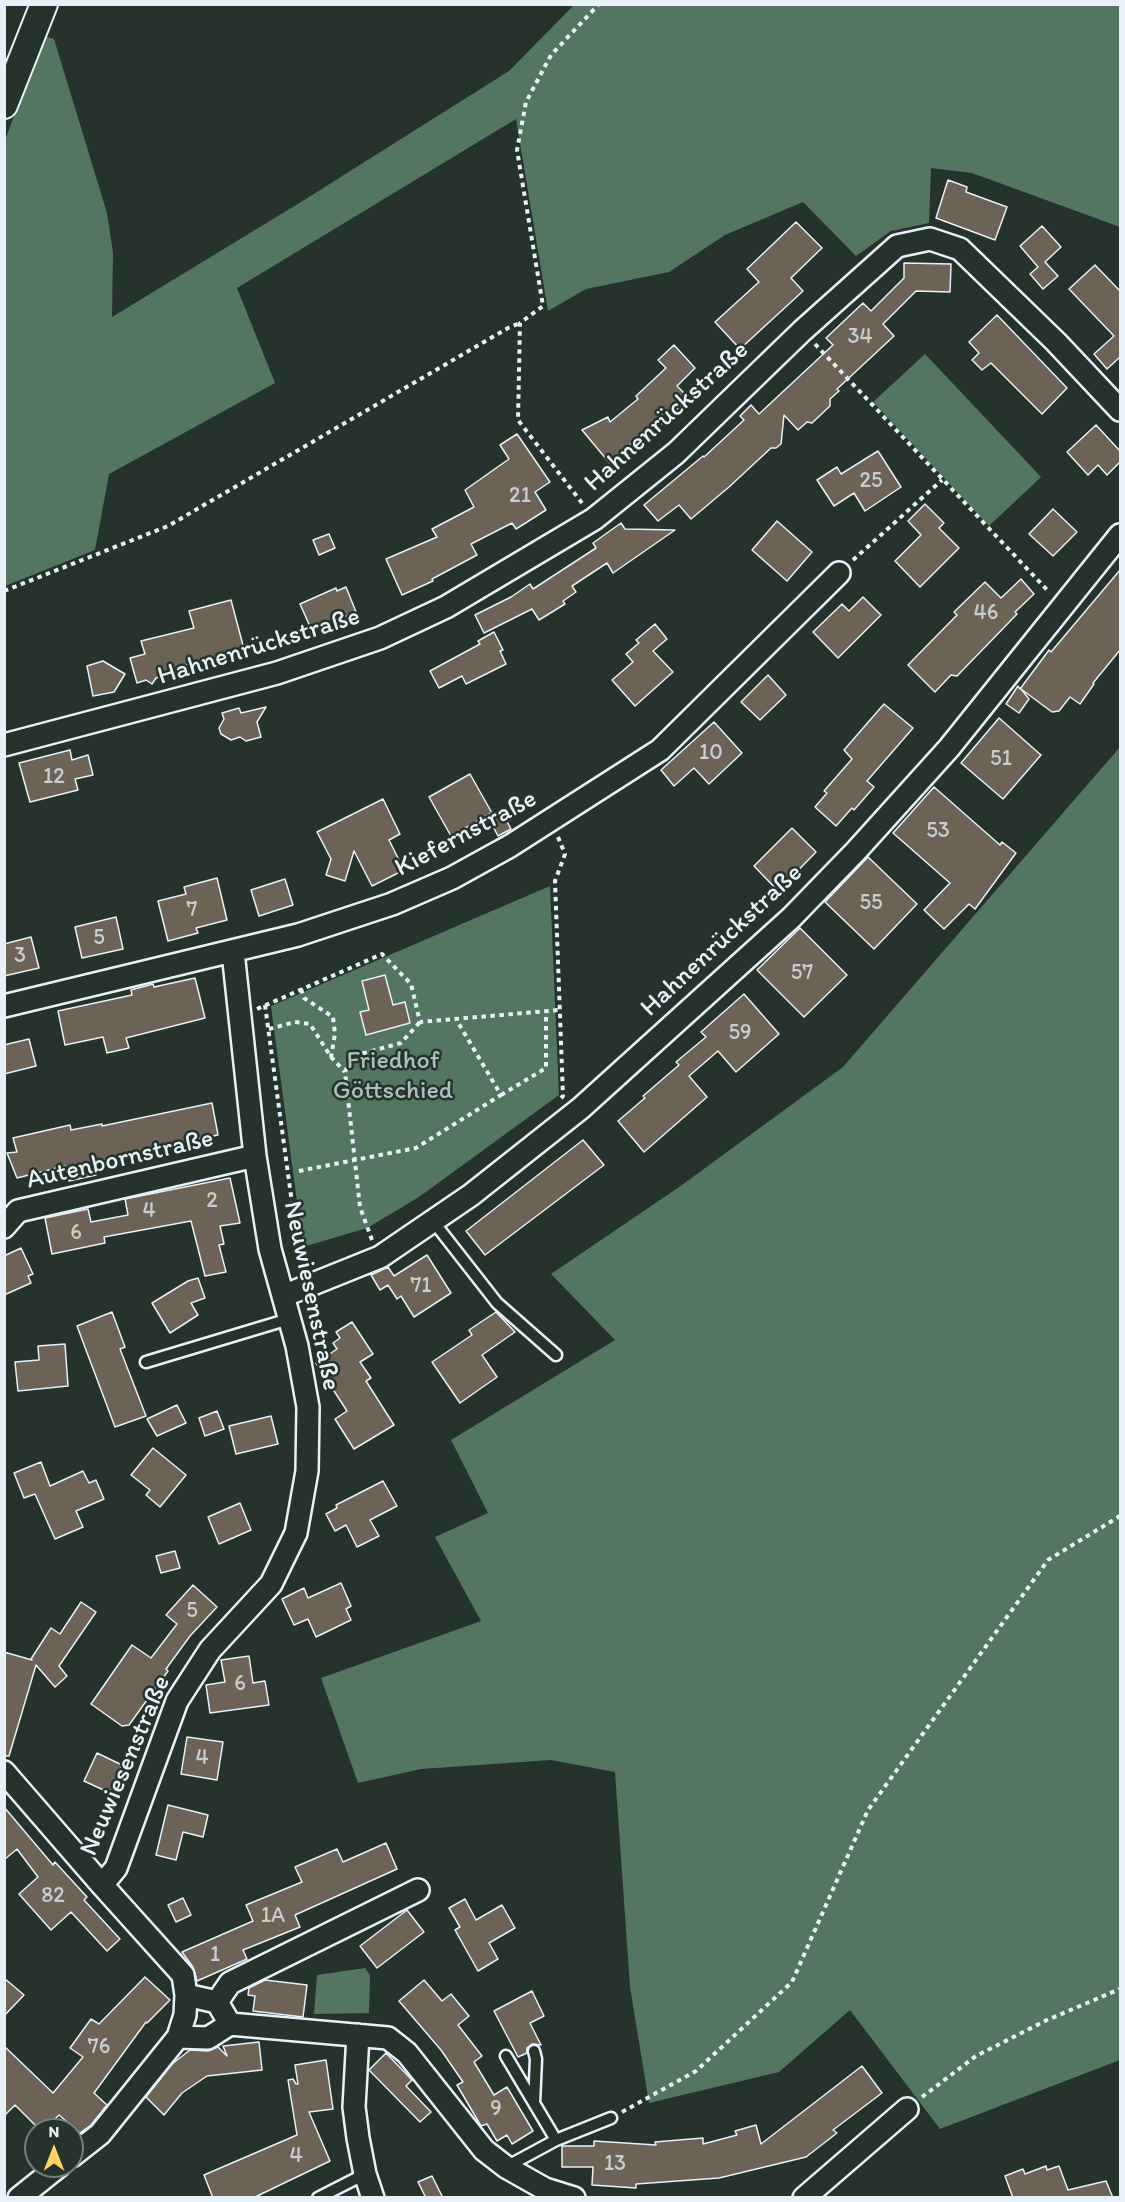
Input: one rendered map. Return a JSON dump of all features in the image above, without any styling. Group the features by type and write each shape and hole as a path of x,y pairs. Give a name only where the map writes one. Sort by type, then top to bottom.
{"street":[{"path":"4,105 44,4"},
{"name":"Hahnenrückstraße","path":"4,745 277,674 380,638 446,607 594,519 676,453 802,331 897,246 930,239 960,249 1056,342 1120,410"},
{"name":"Hahnenrückstraße","path":"283,1296 380,1257 471,1195 581,1108 792,918 949,748 1120,535"},
{"name":"Kiefernstraße","path":"4,1006 298,935 392,904 452,878 510,846 660,750 839,573"},
{"name":"Neuwiesenstraße","path":"102,1885 116,1868 177,1701 210,1650 271,1584 296,1533 307,1471 308,1407 297,1346 270,1249 255,1156 233,952"},
{"name":"Autenbornstraße","path":"4,1227 18,1211 255,1156"},
{"path":"4,1772 183,1975 186,1995 185,2015 178,2037 100,2134 84,2147"},
{"path":"217,2002 230,1983 418,1890"},
{"path":"186,1995 217,2002 230,2024"},
{"path":"178,2037 208,2038 230,2024 388,2038 407,2054 484,2150 506,2167 545,2189 574,2198"},
{"path":"358,2035 354,2107 365,2174 373,2198"},
{"path":"804,2198 907,2109"},
{"path":"19,2198 45,2178"}],"lane":[{"path":"433,1221 497,1303 556,1354"},
{"path":"146,1362 289,1319"},
{"path":"534,2051 536,2059 534,2103"},
{"path":"506,2056 556,2140"},
{"path":"506,2167 556,2140 611,2118"},
{"path":"318,2198 365,2174"}],"path":[{"path":"4,591 168,526 508,327 520,323 543,306 517,150 526,102 551,55 599,4"},
{"path":"520,323 518,420 594,519"},
{"path":"802,331 1063,606"},
{"path":"839,573 942,480"},
{"path":"551,819 566,854 555,881 563,1096 554,1103"},
{"path":"240,1016 382,954 411,984 420,1022"},
{"path":"301,989 304,998 333,1017 335,1034 331,1057"},
{"path":"266,1005 304,1288"},
{"path":"380,1257 360,1207 345,1072 349,1062 357,1055 401,1042 420,1022 559,1010"},
{"path":"299,1171 416,1148 546,1068 546,1012"},
{"path":"456,1019 501,1095"},
{"path":"269,1029 295,1022 310,1024 331,1057 345,1072"},
{"path":"611,2118 696,2071 792,1982 868,1810 1048,1560 1120,1516"},
{"path":"907,2109 976,2056 1047,2020 1120,1989"}],"green space":[{"path":"574,5 1120,5 1120,227 972,173 931,168 929,223 891,231 856,256 803,202 725,235 669,272 586,289 548,311 516,119 237,288 275,383 109,474 95,550 5,586 4,143 44,36 54,39 107,213 113,253 112,317 509,71"},
{"path":"925,354 1041,477 989,526 873,402"},
{"path":"1120,747 1120,2060 940,2129 850,2010 779,2072 649,2103 630,1987 615,1772 551,1760 421,1769 358,1783 321,1678 481,1621 435,1537 488,1513 451,1440 615,1340 551,1274 682,1185 843,1067"},
{"name":"Friedhof Göttschied","path":"550,886 559,1095 419,1197 367,1228 303,1247 271,1006"},
{"path":"365,1968 370,1975 369,2013 314,2014 317,1975"}],"building":[{"path":"948,180 967,187 966,192 1007,207 995,240 936,218"},
{"path":"796,222 822,248 791,278 803,291 740,349 715,322 759,282 747,269"},
{"path":"1042,226 1061,247 1045,262 1058,276 1043,289 1030,274 1038,267 1020,246"},
{"path":"904,263 951,264 950,292 916,291 883,324 894,336 837,389 839,391 830,399 830,406 812,423 807,422 798,430 784,415 781,444 776,448 771,448 691,519 679,505 658,521 644,505 704,457 744,420 740,416 751,405 759,414 833,345 826,338 863,303 871,311 904,278"},
{"path":"1095,265 1120,291 1120,357 1107,369 1094,354 1114,336 1069,289"},
{"path":"997,315 1067,388 1042,414 991,363 982,370 972,360 979,353 969,342"},
{"path":"674,345 695,368 677,386 689,398 662,424 659,421 622,451 617,472 582,430 608,417 610,422 638,399 636,396 666,368 658,360"},
{"path":"1096,425 1120,451 1120,462 1107,475 1098,465 1088,475 1067,452"},
{"path":"517,434 550,482 535,492 546,510 516,529 512,523 471,544 477,555 432,579 433,581 402,595 386,559 437,537 432,529 474,507 465,490 509,459 500,445"},
{"path":"878,451 901,487 865,511 854,493 834,506 817,480 837,467 841,474"},
{"path":"925,504 944,523 939,528 959,548 920,587 895,561 921,535 908,521"},
{"path":"1053,509 1077,532 1053,556 1029,534"},
{"path":"777,521 812,552 787,581 752,550"},
{"path":"621,523 625,529 675,530 613,573 607,563 572,586 576,592 563,601 565,604 539,620 532,609 484,633 475,615 511,597 530,584 533,589 596,548 593,543"},
{"path":"329,534 335,548 319,555 313,540"},
{"path":"1120,570 1120,650 1093,683 1080,704 1070,697 1059,711 1052,712 1021,689 1029,699 1019,713 1006,704 1018,686 1020,689 1049,650 1051,652"},
{"path":"1021,579 1034,594 957,676 951,675 935,692 908,665 957,615 954,612 985,582 1001,598"},
{"path":"346,587 356,612 312,631 300,604 336,588 337,591"},
{"path":"863,597 881,615 838,658 813,632 842,604 849,611"},
{"path":"231,600 244,649 178,667 179,672 156,678 152,684 146,680 137,683 130,658 145,654 141,641 194,628 189,611"},
{"path":"655,624 667,639 653,651 673,672 635,706 612,680 633,662 626,654 639,643 636,640"},
{"path":"494,632 503,650 500,651 506,664 466,684 462,676 439,688 430,671 480,644 478,641"},
{"path":"103,661 125,674 114,692 93,696 87,666"},
{"path":"768,675 786,695 760,720 741,702"},
{"path":"884,704 913,728 867,781 874,787 836,826 815,807 827,793 824,791 852,759 844,750"},
{"path":"266,707 257,722 261,737 246,741 240,737 231,740 221,734 219,728 224,719 222,713 239,708 241,713"},
{"path":"999,718 1041,755 1003,799 961,763"},
{"path":"714,722 742,753 709,784 694,768 674,786 661,770"},
{"path":"70,750 72,760 88,755 93,775 75,779 78,790 30,802 19,763"},
{"path":"470,774 492,813 451,836 429,797"},
{"path":"934,787 1000,845 1002,842 1016,853 975,909 969,904 944,929 924,910 950,883 893,833"},
{"path":"383,799 400,834 389,840 404,870 372,886 354,851 345,881 326,875 331,859 317,832"},
{"path":"501,810 511,829 498,836 488,817"},
{"path":"792,828 816,852 778,891 754,866"},
{"path":"868,857 917,904 874,949 825,902"},
{"path":"217,878 227,920 196,928 198,933 168,941 158,901 186,894 184,887"},
{"path":"285,879 293,905 259,916 251,890"},
{"path":"116,917 123,949 82,958 75,927"},
{"path":"800,928 847,975 804,1017 757,970"},
{"path":"31,937 39,968 4,976 4,944"},
{"path":"385,975 393,1005 405,1002 410,1023 366,1035 360,1012 369,1010 362,981"},
{"path":"195,978 205,1018 126,1038 129,1048 107,1053 103,1037 65,1045 58,1011 132,995 131,990 153,984 154,987"},
{"path":"744,994 779,1034 736,1072 718,1051 689,1076 707,1097 644,1152 618,1121 679,1065 676,1062 706,1037 701,1032"},
{"path":"29,1039 36,1066 4,1074 4,1045"},
{"path":"212,1103 218,1135 93,1162 96,1175 69,1181 65,1166 17,1178 7,1153 17,1152 13,1138 70,1125 71,1130 102,1124 102,1126"},
{"path":"583,1140 604,1165 485,1255 466,1231"},
{"path":"230,1178 240,1223 220,1226 224,1244 219,1245 226,1272 205,1276 191,1221 104,1237 105,1243 52,1254 45,1218 88,1209 91,1222 128,1215 125,1199"},
{"path":"21,1248 33,1274 28,1276 31,1283 4,1295 4,1256"},
{"path":"427,1255 451,1293 414,1317 401,1296 397,1299 388,1285 380,1290 371,1275 388,1267 394,1276"},
{"path":"198,1278 205,1298 191,1303 198,1315 170,1333 152,1303 188,1281"},
{"path":"112,1312 125,1347 120,1349 146,1416 115,1427 77,1326"},
{"path":"496,1312 515,1332 482,1355 497,1377 460,1403 432,1362 472,1335 469,1330"},
{"path":"352,1322 373,1354 360,1362 371,1378 366,1381 394,1425 354,1449 335,1419 347,1411 316,1363 337,1349 333,1343 340,1338 336,1332"},
{"path":"65,1344 68,1386 18,1391 15,1362 39,1360 38,1346"},
{"path":"177,1405 186,1423 157,1436 147,1419"},
{"path":"217,1411 224,1429 205,1436 199,1418"},
{"path":"271,1416 278,1444 236,1454 229,1426"},
{"path":"153,1448 186,1475 160,1507 146,1495 150,1490 131,1475"},
{"path":"41,1462 50,1486 83,1471 89,1483 96,1480 104,1499 76,1511 83,1527 55,1539 35,1494 24,1498 14,1473"},
{"path":"383,1481 397,1506 370,1520 379,1536 357,1547 346,1525 335,1531 326,1514 337,1508 336,1505"},
{"path":"240,1503 251,1530 219,1544 208,1517"},
{"path":"175,1551 180,1568 161,1573 156,1556"},
{"path":"341,1583 351,1606 346,1609 351,1620 316,1637 308,1619 294,1625 282,1599 304,1588 308,1598"},
{"path":"193,1585 217,1607 190,1636 129,1725 122,1726 91,1704 132,1645 151,1658 177,1624 166,1615"},
{"path":"81,1602 96,1612 59,1666 67,1676 55,1687 36,1665 9,1756 4,1756 4,1652 32,1660 51,1628 60,1634"},
{"path":"249,1656 253,1683 265,1681 269,1705 210,1713 206,1685 225,1682 221,1660"},
{"path":"187,1737 223,1742 217,1780 181,1774"},
{"path":"97,1753 122,1765 110,1793 84,1781"},
{"path":"168,1805 208,1815 203,1837 183,1832 176,1860 156,1855"},
{"path":"4,1807 53,1865 55,1862 87,1897 84,1900 120,1939 107,1951 71,1912 51,1930 19,1894 38,1877 17,1849 4,1860"},
{"path":"386,1843 397,1869 295,1915 300,1927 243,1950 247,1959 197,1981 193,1967 182,1952 253,1921 246,1905 302,1882 295,1867 337,1849 343,1862"},
{"path":"183,1898 191,1915 176,1922 168,1905"},
{"path":"465,1899 476,1920 502,1905 515,1928 489,1943 498,1959 478,1971 455,1930 460,1927 449,1908"},
{"path":"407,1910 424,1932 377,1968 360,1946"},
{"path":"145,1977 170,2000 146,2022 94,2093 107,2105 84,2130 84,2118 62,2118 59,2115 56,2118 28,2118 15,2105 4,2116 4,2046 53,2093 83,2057 70,2048 91,2019 99,2024"},
{"path":"4,1978 24,1995 4,2016"},
{"path":"265,1980 307,1985 303,2017 253,2011 255,1996 248,1995 249,1988"},
{"path":"424,1980 442,2001 451,1994 469,2016 458,2025 482,2056 474,2062 494,2095 507,2087 533,2131 512,2144 507,2135 497,2141 487,2124 481,2126 457,2085 463,2082 441,2050 399,2001"},
{"path":"532,1991 544,2016 530,2023 541,2045 532,2044 527,2048 527,2053 518,2057 494,2011"},
{"path":"259,2042 262,2070 207,2076 182,2093 164,2115 146,2097 172,2064 190,2050 208,2051 218,2047 227,2056 223,2046"},
{"path":"386,2053 412,2080 406,2086 431,2112 420,2122 369,2070"},
{"path":"326,2060 333,2109 309,2112 330,2161 253,2198 213,2198 204,2175 297,2135 288,2080 293,2079 298,2084 295,2065"},
{"path":"862,2066 882,2093 833,2130 837,2133 806,2157 719,2178 636,2184 636,2188 592,2185 593,2167 562,2167 562,2146 594,2146 594,2141 656,2145 655,2142 703,2138 703,2144 737,2135 735,2131 756,2125 761,2144"},
{"path":"1046,2166 1047,2170 1059,2166 1068,2190 1106,2181 1113,2198 1013,2198 1005,2176 1023,2169 1025,2174"},
{"path":"432,2176 443,2198 426,2198 418,2182"}]}
